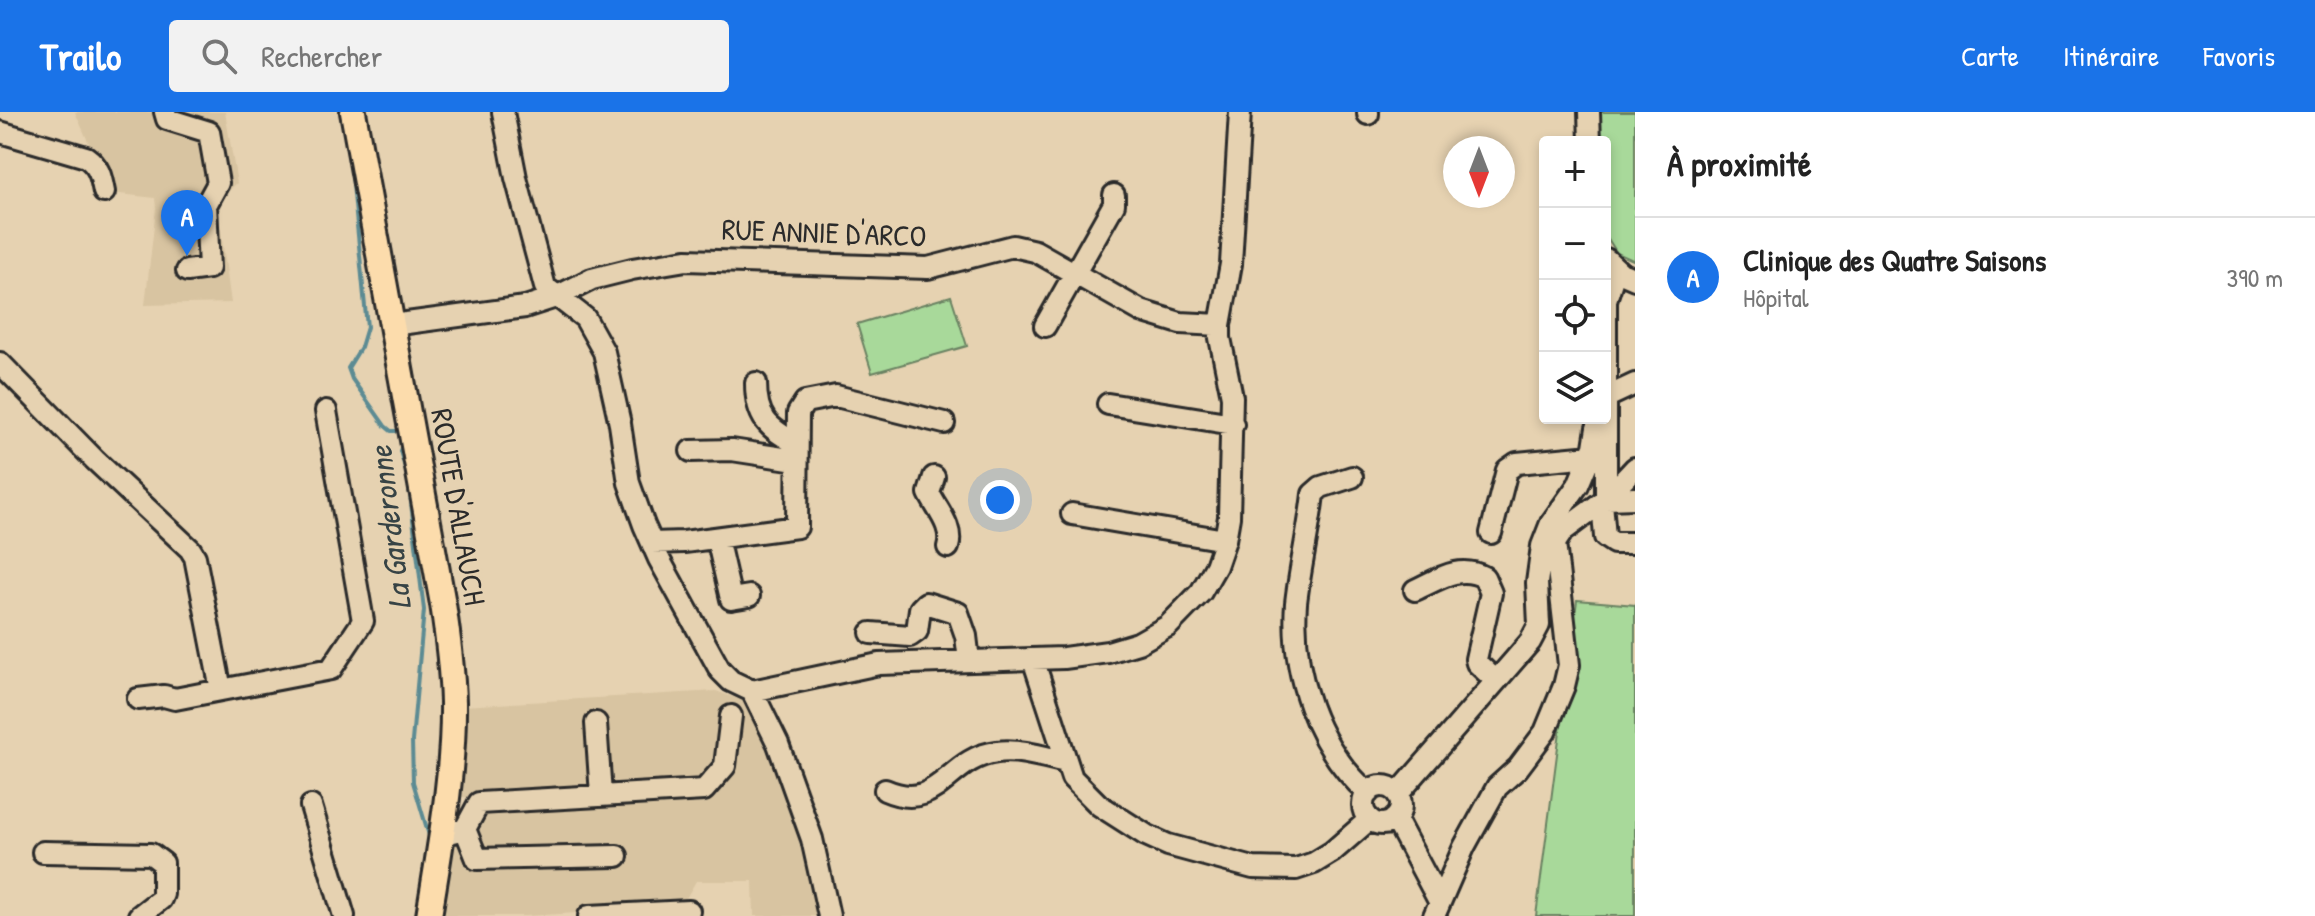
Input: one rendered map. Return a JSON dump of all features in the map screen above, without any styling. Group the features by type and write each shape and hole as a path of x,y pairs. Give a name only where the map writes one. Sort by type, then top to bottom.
{"main road":[{"name":"ROUTE D'ALLAUCH","path":"353,112 450,653 453,705 449,776 429,916"}],"street":[{"path":"165,112 167,119 209,132 218,183 206,205 209,268 187,271"},
{"path":"503,112 516,178 545,287 585,318 604,352 615,396 629,483 652,543 720,670 731,681 752,691 879,664 1064,658 1108,652 1138,643 1168,626 1201,592 1216,566 1229,517 1232,397 1220,325 1231,264 1240,112"},
{"path":"1589,112 1590,136"},
{"path":"0,132 86,157 95,163 101,174 104,192"},
{"path":"1045,326 1114,204 1114,195"},
{"name":"RUE ANNIE D'ARCO","path":"392,325 525,307 556,297 592,279 686,260 928,268 1013,246 1035,251 1159,318 1180,323 1220,325"},
{"path":"1611,263 1635,279"},
{"path":"1606,352 1606,300 1611,275"},
{"path":"0,363 190,549 195,557 221,690"},
{"path":"1611,387 1635,382"},
{"path":"756,383 756,399 768,426 796,452"},
{"path":"652,543 797,527 798,413 805,402 836,396 848,387 861,404 944,423"},
{"path":"1108,404 1233,424"},
{"path":"138,699 164,696 175,699 331,669 363,621 326,411"},
{"path":"1398,794 1384,786 1368,793 1364,805 1370,819 1381,823 1395,818 1400,811 1398,794 1523,651 1539,625 1537,583 1542,546 1551,523 1578,485 1591,456 1597,424"},
{"path":"1605,424 1605,537 1614,543 1635,543"},
{"path":"691,451 796,452"},
{"path":"1491,533 1507,470 1517,463 1591,456"},
{"path":"1436,908 1464,847 1497,787 1518,768 1545,732 1555,712 1569,665 1555,543 1563,531 1604,500 1635,468"},
{"path":"934,477 929,493 948,526 951,539 948,547"},
{"path":"1352,477 1321,487 1313,494 1296,603 1296,631 1303,684 1315,719 1351,779 1368,793"},
{"path":"1604,500 1635,498"},
{"path":"1072,514 1225,540"},
{"path":"717,538 731,599 749,596"},
{"path":"1415,590 1454,573 1471,570 1484,577 1491,593 1476,659 1496,681"},
{"path":"871,633 910,636 917,631 920,609 926,603 958,613 966,636 969,661"},
{"path":"1539,625 1565,622"},
{"path":"1033,659 1072,778 1099,805 1125,824 1168,845 1253,868 1296,869 1332,852 1370,819"},
{"path":"752,691 778,744 797,794 812,839 829,916"},
{"path":"441,835 465,829 479,803 704,790 725,766 731,716"},
{"path":"596,723 601,795"},
{"path":"885,790 902,797 924,795 971,759 995,752 1033,754 1066,762"},
{"path":"311,806 344,916"},
{"path":"1395,818 1436,908"},
{"path":"465,829 477,859 617,856"},
{"path":"43,852 151,854 158,858 163,863 163,894 139,916"},
{"path":"589,916 689,911"}],"shaded area":[{"path":"75,112 171,112 172,115 179,112 225,112 237,183 217,202 231,303 145,305 155,198 111,193"},
{"path":"716,691 741,700 750,711 779,768 826,916 754,916 753,881 696,881 681,907 525,916 440,916 453,839 481,829 487,798 459,797 462,706"}],"green space":[{"path":"1599,112 1635,112 1635,261 1617,253 1611,244 1611,136 1600,136"},
{"path":"951,296 967,346 872,373 857,324"},
{"path":"1577,600 1635,605 1635,916 1536,916"}],"waterway":[{"name":"La Garderonne","path":"352,174 367,327 361,347 348,368 352,379 385,426 391,431 402,431"},
{"name":"La Garderonne","path":"403,442 400,451 408,478 424,610 412,741 413,782 430,839"}],"place":[{"name":"Clinique des Quatre Saisons","path":"187,256"}]}
